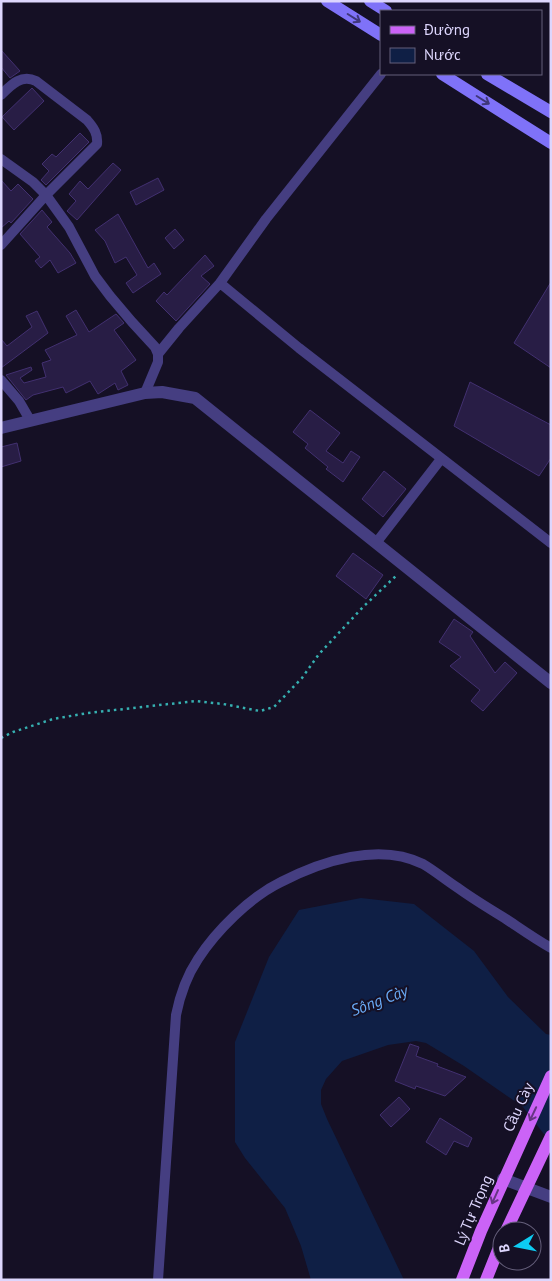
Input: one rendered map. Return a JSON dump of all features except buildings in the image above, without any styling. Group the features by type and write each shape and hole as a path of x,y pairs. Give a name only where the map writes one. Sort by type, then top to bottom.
{"main road":[{"path":"327,1 380,34"},
{"path":"370,1 384,10"},
{"path":"444,75 551,142"},
{"path":"489,75 551,112"},
{"name":"Cầu Cày","path":"515,1153 551,1076"},
{"path":"511,1221 551,1136"},
{"name":"Lý Tự Trọng","path":"462,1280 515,1153"},
{"path":"486,1280 492,1265"}],"street":[{"path":"158,354 220,283 266,220 380,75"},
{"path":"1,95 22,78 30,78 87,120 94,128 98,137 97,144 46,195 1,245"},
{"path":"1,159 33,182 46,195 69,227 100,283 132,322 156,346 158,362 145,393"},
{"path":"220,283 440,459 551,543"},
{"path":"1,380 19,401 30,420"},
{"path":"1,428 145,393 162,392 196,398 551,683"},
{"path":"376,543 440,459"},
{"path":"158,1280 176,1016 180,995 199,957 235,916 257,897 280,882 323,864 370,854 400,857 423,864 471,898 551,948"},
{"path":"503,1179 551,1197"}],"path":[{"path":"1,738 53,719 88,713 196,701 260,711 274,706 288,694 319,654 364,606 392,579 407,568"}],"water":[{"name":"Sông Cày","path":"361,898 414,904 474,951 508,997 546,1034 551,1035 551,1141 523,1107 464,1066 426,1043 416,1041 388,1045 342,1061 326,1079 321,1090 321,1104 404,1280 311,1280 301,1246 285,1208 245,1158 235,1142 235,1042 269,957 299,910"}]}
